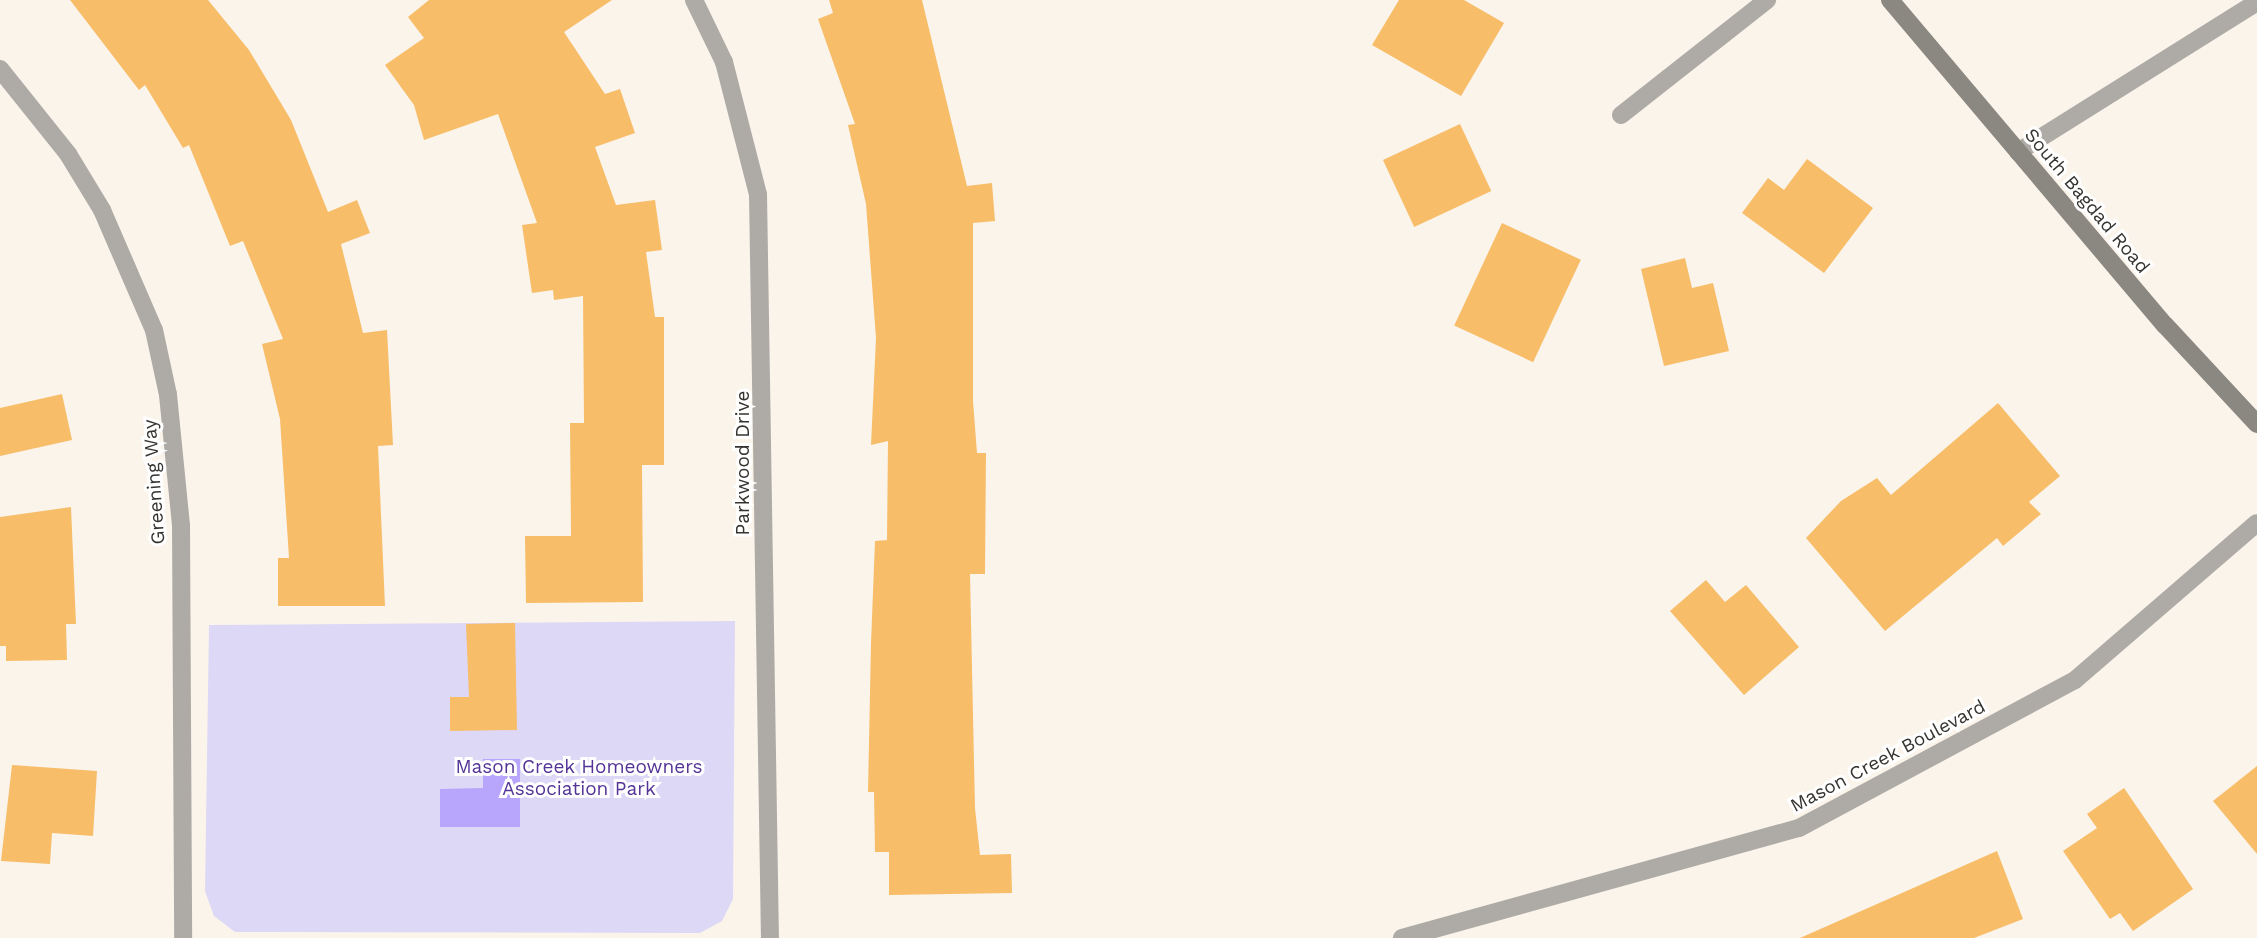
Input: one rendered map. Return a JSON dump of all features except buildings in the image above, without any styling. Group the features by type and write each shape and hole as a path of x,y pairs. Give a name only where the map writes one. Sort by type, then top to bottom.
{"main road":[{"name":"South Bagdad Road","path":"1890,0 2018,152 2257,424"}],"street":[{"name":"Parkwood Drive","path":"694,0 724,62 758,194 770,938"},
{"path":"1621,115 1767,0"},
{"path":"2018,152 2257,2"},
{"name":"Greening Way","path":"0,69 68,155 102,210 131,270 160,356 177,457 181,525 183,938"},
{"name":"Mason Creek Boulevard","path":"1402,938 1799,828 2075,680 2257,523"}],"green space":[{"name":"Mason Creek Homeowners Association Park","path":"735,621 733,899 722,921 700,933 235,932 214,916 205,891 209,625"}],"shaded area":[{"path":"483,759 520,759 520,827 440,827 440,789 483,788"}]}
